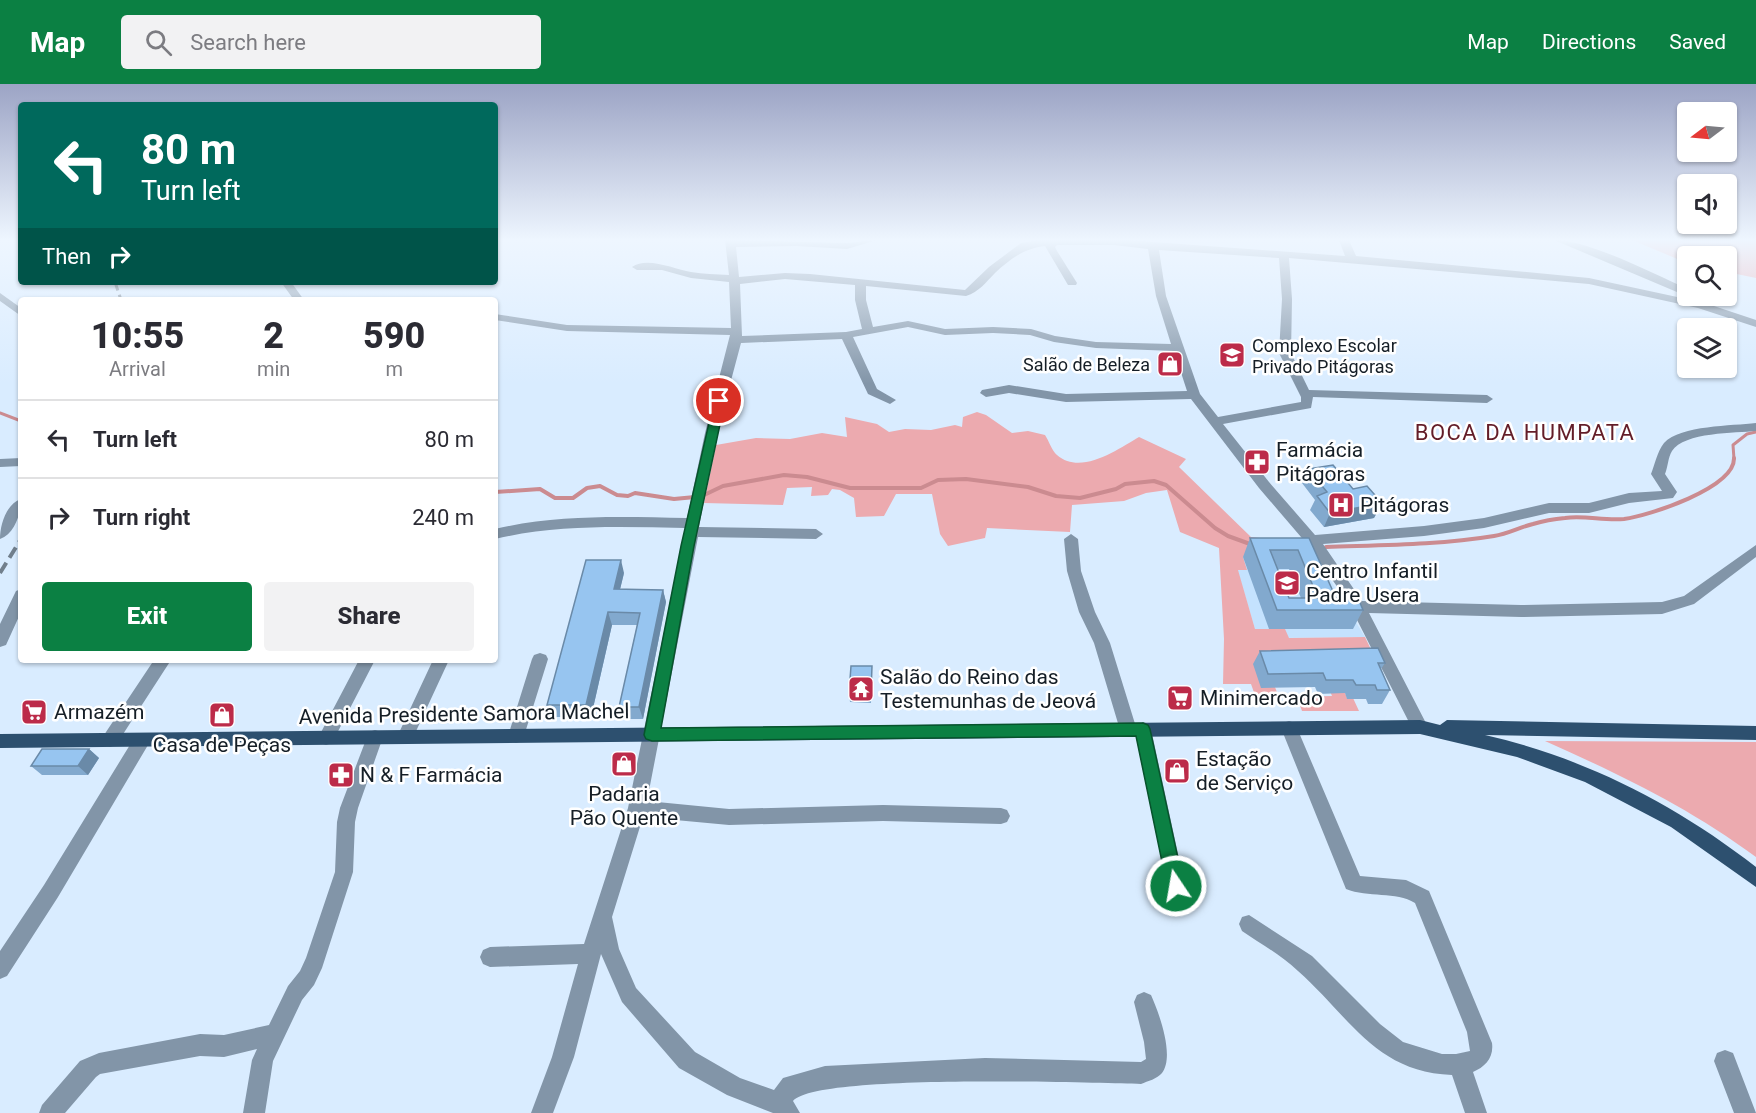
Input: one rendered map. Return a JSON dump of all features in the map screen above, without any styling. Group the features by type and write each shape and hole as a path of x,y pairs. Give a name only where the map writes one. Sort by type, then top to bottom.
{"main road":[{"name":"Avenida Presidente Samora Machel","path":"0,741 1420,727 1532,754 1623,791 1709,843 1756,878"},
{"path":"1420,727 1756,733"}],"street":[{"path":"542,1113 563,1057 591,954 637,808 711,433 737,336 734,288"},
{"path":"860,288 859,295 866,314 868,331"},
{"path":"914,288 966,293 976,288"},
{"path":"1160,288 1194,395 1213,422 1312,540 1358,607 1420,727"},
{"path":"1213,422 1307,405 1308,402 1285,353 1286,288"},
{"path":"1622,288 1701,305 1753,323"},
{"path":"0,296 18,311"},
{"path":"1715,306 1753,323"},
{"path":"498,316 567,328 737,336 846,334 896,324 908,324 945,332 1023,332 1096,345 1178,348"},
{"path":"1753,323 1756,334"},
{"path":"846,334 872,391 890,400"},
{"path":"986,393 1009,389 1066,398 1194,395"},
{"path":"1304,393 1487,399"},
{"path":"1312,540 1424,531 1484,523 1550,508 1589,508 1629,498 1668,495 1670,492 1658,474 1666,449 1674,441 1700,434 1756,427"},
{"path":"0,463 18,462"},
{"path":"0,534 18,508"},
{"path":"498,533 525,527 579,520 816,534"},
{"path":"1071,539 1074,571 1087,612 1102,643 1135,730 1176,886"},
{"path":"1358,607 1521,610 1662,608 1689,600 1756,550"},
{"path":"0,641 18,602"},
{"path":"516,736 540,658"},
{"path":"110,740 161,663"},
{"path":"326,738 365,663"},
{"path":"405,737 440,663"},
{"path":"1249,924 1311,968 1396,1051 1409,1057 1460,1066 1470,1064 1478,1058 1482,1050 1478,1032 1422,897 1414,890 1362,887 1353,883 1289,728"},
{"path":"254,1113 263,1060 295,993 307,978 315,961 344,872 346,822 349,808 375,737"},
{"path":"0,969 51,891 142,740"},
{"path":"637,808 729,817 883,813 1001,816"},
{"path":"603,918 609,950 629,995 687,1060 735,1087 784,1107 791,1086 825,1077 986,1069 1141,1073 1149,1071 1155,1065 1157,1055 1144,1002"},
{"path":"490,957 591,954"},
{"path":"50,1113 88,1069 99,1064 200,1045 224,1046 275,1034"},
{"path":"1725,1060 1745,1113"},
{"path":"1460,1066 1476,1113"}],"shaded area":[{"path":"977,412 986,415 1012,433 1028,431 1045,435 1055,453 1067,461 1088,462 1110,454 1139,437 1186,459 1179,467 1251,537 1279,540 1243,557 1247,570 1238,570 1255,629 1285,629 1289,638 1365,637 1377,662 1339,678 1347,698 1353,698 1359,711 1302,711 1297,697 1332,696 1319,664 1261,687 1275,687 1279,698 1256,698 1251,684 1223,684 1224,639 1219,548 1180,532 1167,490 1146,493 1124,501 1072,505 1070,532 987,528 985,538 948,546 940,534 932,494 896,494 884,516 856,517 854,498 840,490 832,489 828,495 811,496 812,487 787,488 783,505 704,503 716,445 756,438 790,439 822,433 847,437 845,417 877,424 889,432 905,429 931,430 955,425 962,427 963,417"},
{"name":"Centro Infantil Padre Usera","path":"1314,553 1365,637 1264,638 1255,629 1234,558"},
{"path":"1545,741 1756,742 1756,857 1731,839 1654,793"}],"building":[{"path":"1333,465 1353,489 1367,486 1382,503 1330,513 1317,496 1327,492 1308,469"},
{"path":"1250,538 1309,538 1336,598 1358,598 1363,610 1277,610","holes":["1270,550 1298,550 1318,598 1289,598"]},
{"path":"586,560 621,560 614,589 663,590 639,707 619,707 640,613 608,612 586,705 547,705"},
{"path":"1378,648 1385,663 1378,663 1390,690 1377,690 1375,685 1356,685 1353,680 1326,680 1323,673 1268,674 1260,651"},
{"name":"Salão do Reino das Testemunhas de Jeová","path":"851,666 872,666 871,694 849,693"},
{"path":"42,749 89,749 78,766 31,766"}],"waterway":[{"path":"0,413 18,420"},
{"path":"1734,458 1733,445 1747,434 1756,432"},
{"path":"1326,547 1473,539 1499,535 1528,525 1557,519 1636,517 1670,506 1706,490 1721,480 1731,469 1734,458"},
{"path":"702,496 723,486 784,475 807,477 850,488 921,488 938,480 966,479 1028,487 1056,496 1080,498 1116,489 1125,484 1154,481 1166,485 1215,528 1228,536 1250,544"},
{"path":"498,492 540,489 555,498 573,498 587,488 600,486 617,495 628,496 635,493 674,499 695,497"}],"railway":[{"path":"117,288 120,297"},
{"path":"0,573 18,544"}],"place":[{"name":"Complexo Escolar Privado Pitágoras","path":"1232,355"},
{"name":"Salão de Beleza","path":"1170,364"},
{"name":"Farmácia Pitágoras","path":"1257,462"},
{"name":"Pitágoras","path":"1341,505"},
{"name":"Centro Infantil Padre Usera","path":"1287,583"},
{"name":"Salão do Reino das Testemunhas de Jeová","path":"861,689"},
{"name":"Minimercado","path":"1180,698"},
{"name":"Armazém","path":"34,712"},
{"name":"Casa de Peças","path":"222,715"},
{"name":"Padaria Pão Quente","path":"624,764"},
{"name":"Estação de Serviço","path":"1177,771"},
{"name":"N & F Farmácia","path":"341,775"}],"district":[{"name":"BOCA DA HUMPATA","path":"1525,432"}],"route":[{"path":"719,401 687,546 652,735 1143,729 1176,886"}]}
